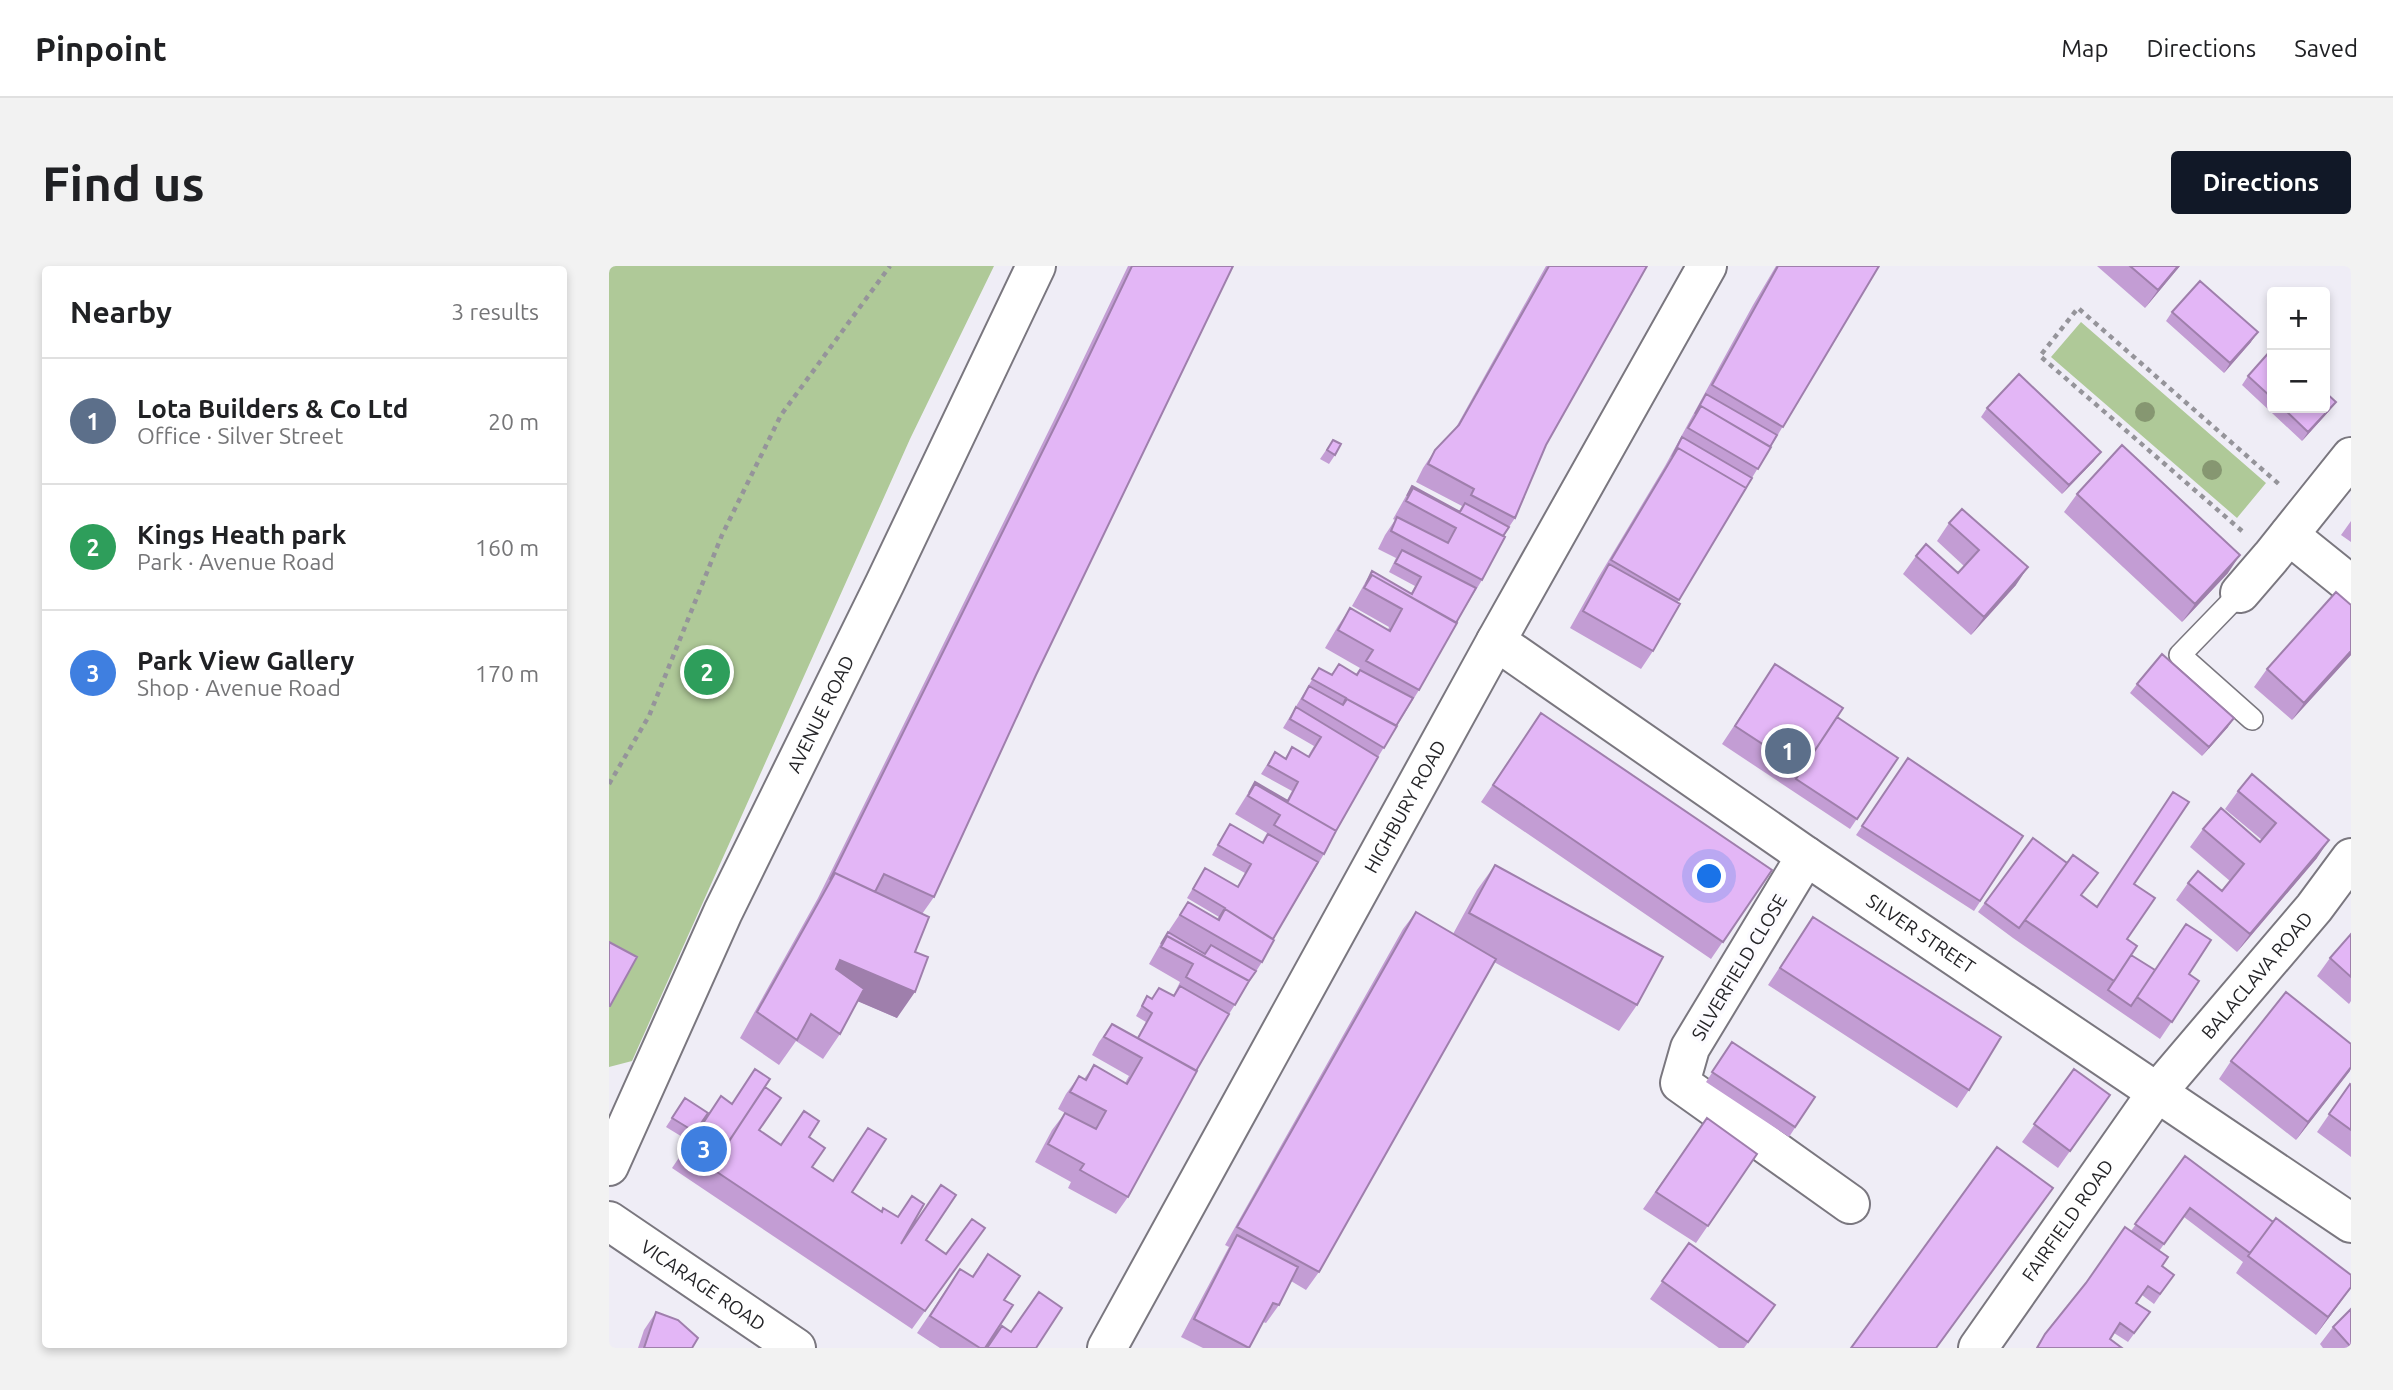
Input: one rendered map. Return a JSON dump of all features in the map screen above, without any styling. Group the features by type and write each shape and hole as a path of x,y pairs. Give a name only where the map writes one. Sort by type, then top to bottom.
{"street":[{"name":"AVENUE ROAD","path":"609,1166 723,912 885,583 1036,266"},
{"name":"HIGHBURY ROAD","path":"1107,1348 1496,641 1707,266"},
{"path":"2240,593 2351,457"},
{"path":"2290,535 2351,584"},
{"name":"SILVER STREET","path":"1496,641 1806,856 2351,1223"},
{"name":"SILVERFIELD CLOSE","path":"1806,856 1690,1048 1680,1083 1850,1204"},
{"name":"BALACLAVA ROAD","path":"2158,1091 2314,908 2351,858"},
{"name":"FAIRFIELD ROAD","path":"1978,1348 2158,1091"},
{"name":"VICARAGE ROAD","path":"609,1222 796,1348"}],"lane":[{"path":"2240,593 2181,655 2252,719"}],"path":[{"path":"609,784 649,716 722,535 781,415 890,266"},
{"path":"2078,308 2290,535 2040,356 2078,308"}],"green space":[{"path":"609,266 994,266 910,439 632,1061 609,1067"},
{"path":"2081,322 2266,483 2237,518 2051,357"}],"building":[{"path":"1132,266 1233,266 1036,675 934,897 884,874 875,892 835,873 830,880 1068,400"},
{"path":"1549,266 1647,266 1546,445 1515,518 1471,495 1474,489 1428,464 1435,450 1459,425"},
{"path":"1778,266 1879,266 1783,427 1712,385"},
{"path":"2130,266 2178,266 2158,290"},
{"path":"2200,281 2258,332 2230,363 2172,312"},
{"path":"2267,355 2267,393 2248,376"},
{"path":"2019,374 2101,452 2069,485 1987,408"},
{"path":"1706,394 1777,435 1770,447 1701,406 1695,414"},
{"path":"2330,397 2336,402 2330,408"},
{"path":"1701,406 1771,447 1758,469 1688,428"},
{"path":"2288,413 2326,413 2308,432"},
{"path":"1682,437 1752,478 1746,488 1678,448 1672,457"},
{"path":"1333,440 1341,444 1335,455 1327,450"},
{"path":"2122,445 2240,555 2195,604 2077,494"},
{"path":"1678,448 1746,488 1679,600 1611,560"},
{"path":"1412,486 1460,512 1465,503 1509,527 1503,536 1413,488 1407,496"},
{"path":"1413,488 1505,537 1482,580 1391,531 1397,517 1448,543 1456,528 1406,501"},
{"path":"1962,509 2028,567 1984,617 1916,556 1926,544 1958,573 1979,550 1949,523"},
{"path":"1402,550 1476,588 1456,623 1372,575 1366,584 1372,571 1412,594 1421,577 1395,563"},
{"path":"1609,564 1680,604 1653,651 1583,611"},
{"path":"1372,575 1457,623 1419,690 1366,661 1373,650 1338,630 1350,608 1390,631 1402,609 1364,588"},
{"path":"2336,592 2351,605 2351,651 2304,703 2267,669"},
{"path":"2162,654 2234,718 2209,747 2137,684"},
{"path":"1339,664 1357,675 1360,670 1413,698 1396,726 1347,699 1343,705 1346,698 1312,679 1319,668 1332,675"},
{"path":"1775,664 1843,708 1802,770 1735,726"},
{"path":"1309,686 1343,705 1347,699 1397,726 1384,748 1302,699"},
{"path":"1296,707 1378,757 1336,831 1255,784 1249,793 1255,782 1288,801 1298,782 1268,765 1275,752 1286,759 1292,747 1309,757 1321,737 1290,719"},
{"path":"1541,713 1772,870 1723,942 1493,785"},
{"path":"1837,717 1898,758 1857,819 1796,779"},
{"path":"1908,758 2023,836 1980,901 1862,826"},
{"path":"2252,774 2329,840 2250,934 2188,883 2198,871 2222,891 2244,864 2203,829 2221,808 2260,842 2276,823 2238,791"},
{"path":"1255,784 1336,831 1324,854 1274,825 1280,815 1248,796"},
{"path":"2173,792 2189,802 2134,884 2155,898 2127,939 2137,946 2114,981 2025,920 2073,855 2098,873 2081,895 2097,907"},
{"path":"1230,824 1263,843 1268,834 1318,862 1273,939 1225,909 1219,918 1225,908 1193,889 1205,868 1238,887 1251,864 1218,845"},
{"path":"2033,838 2067,863 2019,928 1985,903"},
{"path":"1495,865 1663,957 1637,1005 1469,913"},
{"path":"835,873 929,917 915,952 928,957 915,992 840,960 836,969 864,989 840,1034 811,1014 797,1040 757,1012"},
{"path":"1188,902 1219,920 1225,909 1274,940 1262,962 1180,915"},
{"path":"1416,912 1496,959 1319,1272 1237,1227"},
{"path":"1813,917 2001,1037 1969,1090 1780,968"},
{"path":"2186,924 2211,940 2189,974 2199,981 2172,1022 2137,997"},
{"path":"1168,932 1205,954 1211,945 1256,971 1249,981 1167,936 1161,944"},
{"path":"2351,934 2351,977 2330,958"},
{"path":"1167,936 1249,981 1235,1005 1186,977 1193,964 1161,947"},
{"path":"609,942 637,957 610,1006 609,1006"},
{"path":"2131,955 2155,970 2131,1006 2108,990"},
{"path":"1180,986 1229,1014 1196,1071 1138,1038 1152,1013 1142,1006 1147,996 1152,999 1159,988 1174,996"},
{"path":"2286,992 2351,1044 2351,1067 2308,1122 2231,1061"},
{"path":"1112,1024 1197,1071 1128,1197 1080,1170 1084,1164 1048,1144 1065,1113 1096,1129 1106,1111 1070,1092 1079,1076 1086,1080 1094,1065 1127,1084 1142,1058 1104,1037"},
{"path":"1732,1042 1815,1097 1795,1127 1712,1072"},
{"path":"755,1069 770,1079 716,1161 690,1143 721,1096 732,1104"},
{"path":"2074,1069 2110,1095 2070,1151 2034,1124"},
{"path":"2351,1085 2351,1130 2329,1114"},
{"path":"765,1087 781,1098 759,1130 781,1145 804,1111 819,1121 809,1137 825,1148 812,1167 833,1181 868,1128 886,1139 852,1192 882,1212 883,1208 898,1217 912,1196 924,1204 901,1244 941,1185 956,1195 926,1240 946,1254 972,1219 985,1228 925,1311 711,1168"},
{"path":"685,1098 708,1113 695,1132 672,1118"},
{"path":"1707,1118 1757,1154 1708,1226 1656,1192"},
{"path":"1997,1147 2053,1188 1936,1348 1851,1348"},
{"path":"2185,1156 2273,1222 2250,1253 2190,1208 2164,1244 2135,1224"},
{"path":"2276,1218 2351,1275 2351,1287 2328,1317 2248,1256"},
{"path":"2125,1227 2168,1257 2162,1266 2174,1275 2160,1294 2148,1286 2136,1303 2150,1312 2134,1333 2120,1323 2110,1339 2122,1348 2037,1348 2045,1334 2086,1283"},
{"path":"1237,1235 1298,1267 1279,1305 1273,1303 1249,1348 1194,1319"},
{"path":"1689,1243 1775,1305 1748,1342 1662,1281"},
{"path":"988,1254 1020,1276 1004,1300 1013,1305 985,1348 980,1348 930,1316 960,1269 973,1277"},
{"path":"1039,1292 1062,1308 1036,1348 987,1348 1002,1326 1011,1332"},
{"path":"2351,1309 2351,1347 2333,1327"},
{"path":"656,1312 678,1320 698,1338 692,1348 644,1348"}],"place":[{"name":"Kings Heath park","path":"707,672"},
{"name":"Lota Builders & Co Ltd","path":"1788,751"},
{"name":"Park View Gallery","path":"704,1149"}]}
